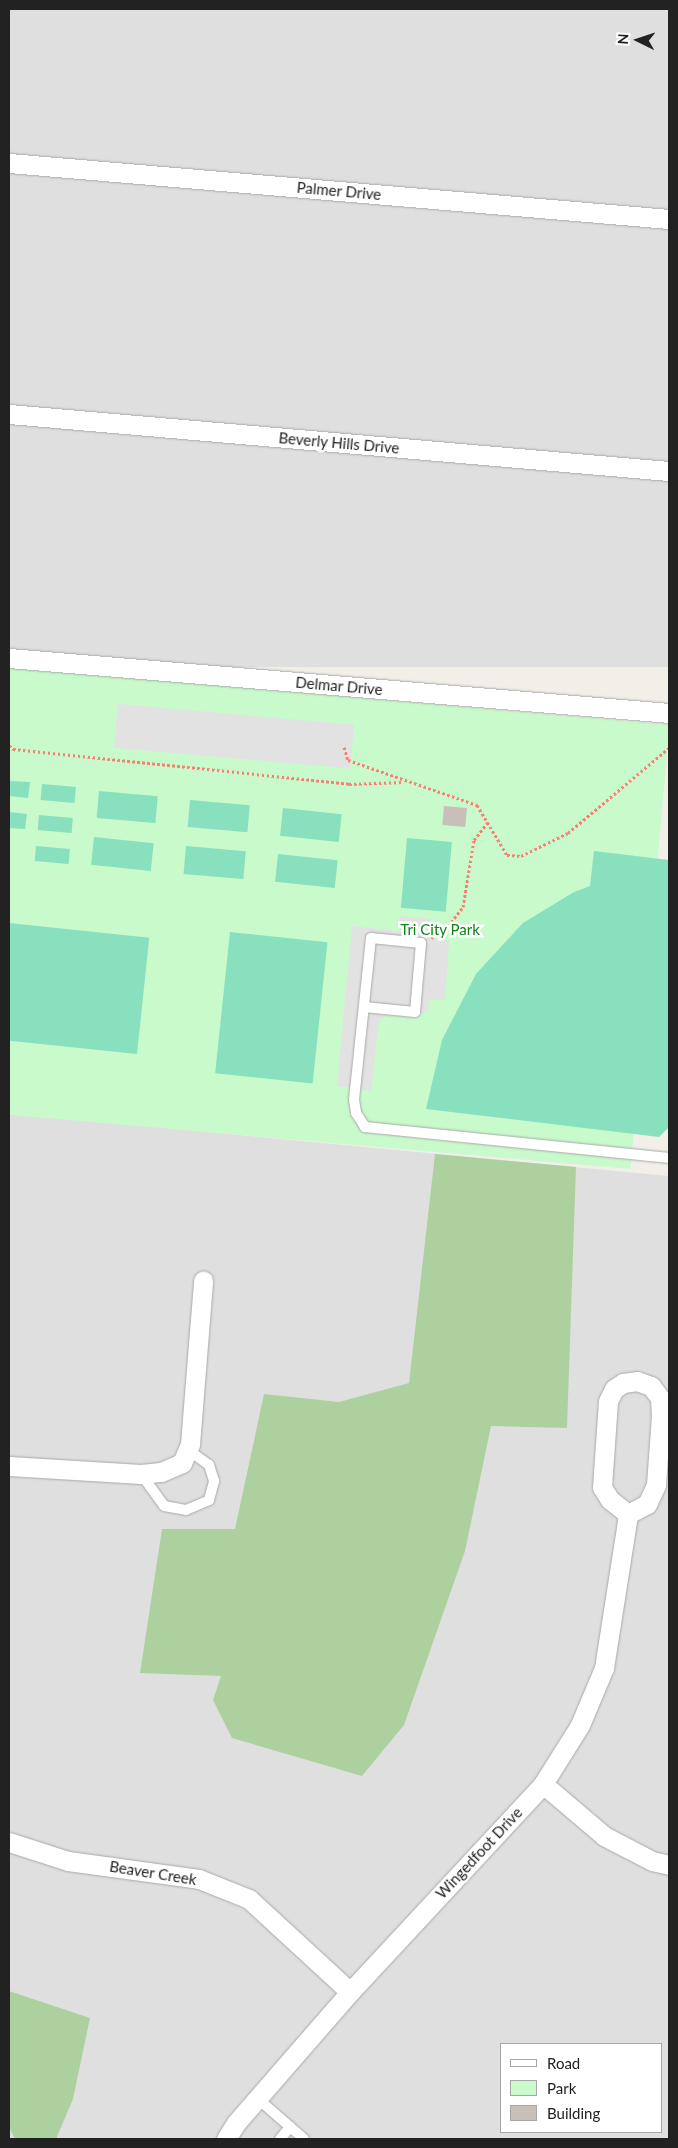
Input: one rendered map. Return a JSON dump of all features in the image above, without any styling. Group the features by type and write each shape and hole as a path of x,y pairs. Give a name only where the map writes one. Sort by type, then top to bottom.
{"street":[{"name":"Palmer Drive","path":"9,163 669,219"},
{"name":"Beverly Hills Drive","path":"9,414 669,471"},
{"name":"Delmar Drive","path":"9,658 669,714"},
{"path":"9,1466 141,1474 161,1472 182,1463 188,1450 203,1281"},
{"path":"637,1381 652,1386 660,1398 661,1415 656,1485 647,1504 628,1514 610,1500 602,1487 608,1401 614,1389 623,1383 637,1381"},
{"name":"Wingedfoot Drive","path":"226,2139 257,2098 350,1992 543,1784 580,1725 604,1668 628,1514"},
{"path":"543,1784 604,1836 652,1861 669,1866"},
{"name":"Beaver Creek","path":"9,1842 68,1861 199,1879 249,1898 350,1992"}],"lane":[{"path":"364,1007 415,1012 421,943 371,938 354,1100 356,1113 365,1128 669,1158"},
{"path":"141,1474 164,1506 186,1510 209,1500 214,1481 209,1466 188,1450"},
{"path":"257,2098 304,2139"},
{"path":"280,2139 290,2126"}],"path":[{"path":"9,745 22,750 349,784 376,785 404,782"},
{"path":"344,747 348,760 404,782 477,806 488,822 497,843 507,855 521,856 568,833 669,748"},
{"path":"421,943 444,930 463,907 474,840 488,822"}],"shaded area":[{"path":"9,9 669,9 669,667 9,667"},
{"path":"118,704 354,725 350,768 114,748"},
{"path":"400,916 431,919 430,939 449,941 445,1000 430,1000 427,1011 420,1015 387,1015 381,1018 378,1026 371,1091 337,1086 352,926 399,931"},
{"path":"9,1113 669,1176 669,2139 9,2139"}],"green space":[{"name":"Tri City Park","path":"9,667 669,725 631,1169 9,1115"},
{"path":"9,781 30,782 28,798 9,796"},
{"path":"42,784 76,787 74,803 41,800"},
{"path":"99,791 158,796 155,823 97,818"},
{"path":"190,800 250,805 247,832 188,827"},
{"path":"283,808 342,814 339,842 280,836"},
{"path":"9,812 27,814 25,829 9,828"},
{"path":"39,815 73,818 72,833 38,830"},
{"path":"94,837 154,843 151,871 91,865"},
{"path":"407,838 452,842 446,912 401,908"},
{"path":"36,846 70,849 69,864 35,861"},
{"path":"186,846 246,851 243,879 184,874"},
{"path":"594,851 669,860 669,1127 659,1137 426,1109 442,1040 476,974 523,923 574,892 590,886"},
{"path":"278,854 338,860 335,888 275,882"},
{"path":"9,923 149,938 137,1054 9,1041"},
{"path":"230,932 327,942 313,1083 215,1073"},
{"path":"435,1154 576,1167 567,1428 491,1426 465,1551 404,1725 362,1776 232,1738 213,1700 221,1676 140,1673 162,1529 235,1529 264,1394 339,1402 409,1383"},
{"path":"9,1991 90,2018 73,2099 56,2139 15,2139 9,2127"}],"building":[{"path":"444,806 467,808 465,827 442,825"}]}
